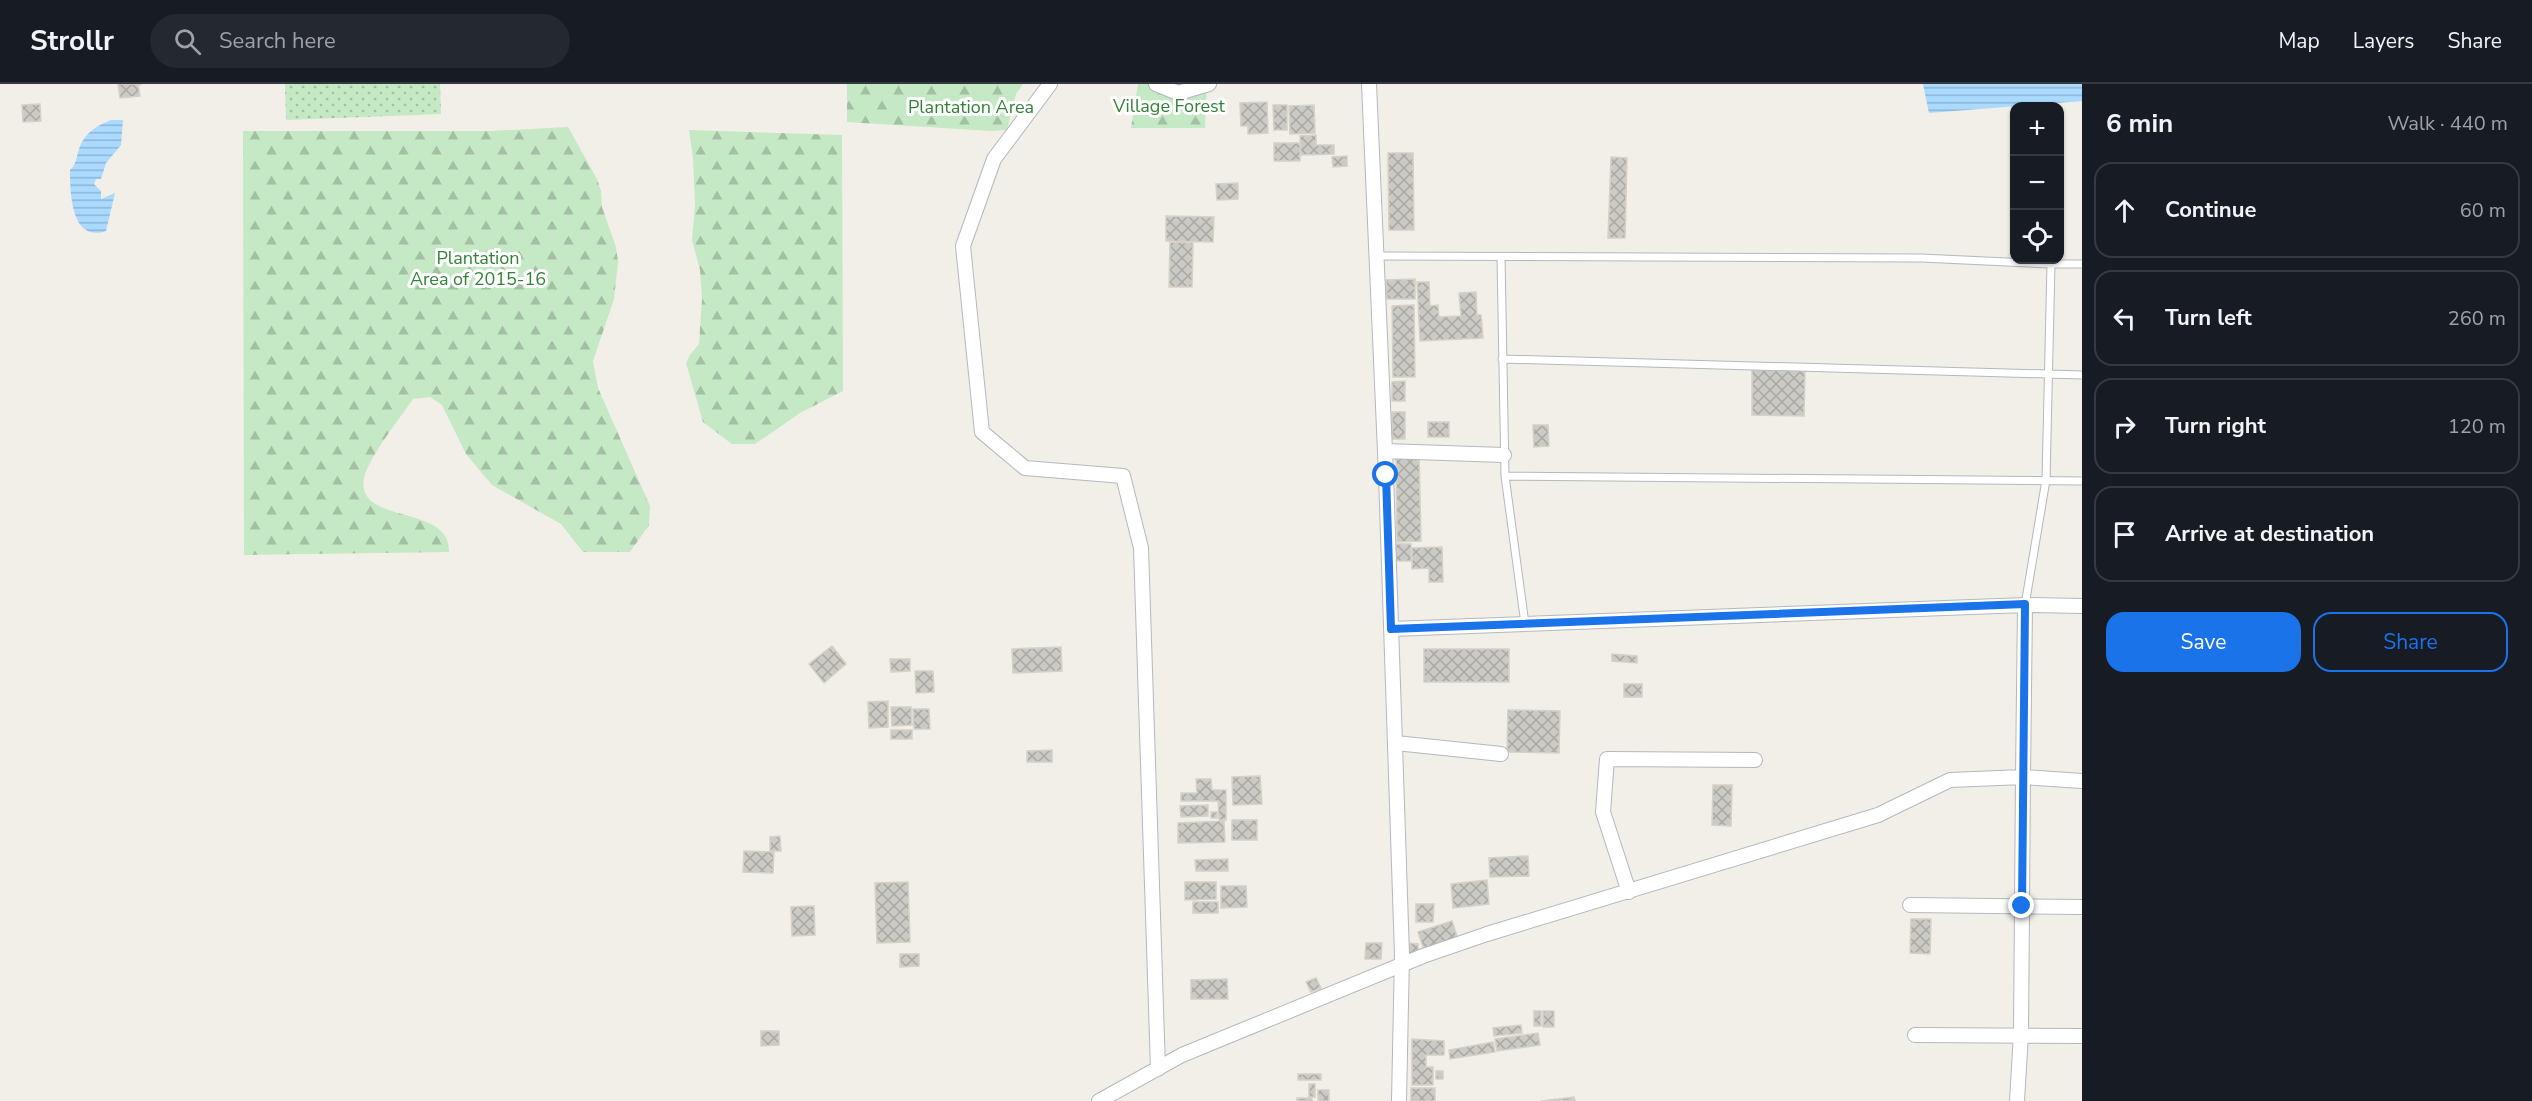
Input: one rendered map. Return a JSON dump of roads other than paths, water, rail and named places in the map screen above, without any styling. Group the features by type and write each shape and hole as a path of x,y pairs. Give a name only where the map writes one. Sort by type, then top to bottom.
{"street":[{"path":"1050,84 994,159 963,246 982,432 1025,468 1123,476 1141,548 1158,1069"},
{"path":"1156,84 1178,93 1209,84"},
{"path":"1368,84 1385,451 1402,966 1399,1101"},
{"path":"1385,451 1504,455"},
{"path":"1391,629 2025,604 2082,606"},
{"path":"2017,1101 2020,1034 2025,604"},
{"path":"1395,743 1501,754"},
{"path":"1629,892 1603,812 1607,759 1755,760"},
{"path":"1099,1101 1182,1055 1486,934 1878,815 1950,780 2023,777 2082,781"},
{"path":"1910,905 2082,907"},
{"path":"1915,1035 2082,1036"}],"lane":[{"path":"1376,256 1921,258 2010,262"},
{"path":"1501,256 1505,476 1525,624"},
{"path":"2025,604 2046,480 2050,264"},
{"path":"2064,264 2082,264"},
{"path":"1502,359 2082,375"},
{"path":"1505,476 2082,481"}],"water":[{"path":"1923,84 2082,84 2082,101 2010,102 2010,107 1929,113"},
{"path":"111,120 123,120 121,145 106,163 101,179 96,179 94,184 101,191 101,199 115,193 106,231 94,233 86,230 79,223 75,214 70,170 87,135 98,126"}],"park label":[{"name":"Village Forest","path":"1169,106"},
{"name":"Plantation Area","path":"971,107"},
{"name":"Plantation Area of 2015-16","path":"478,268"}]}
